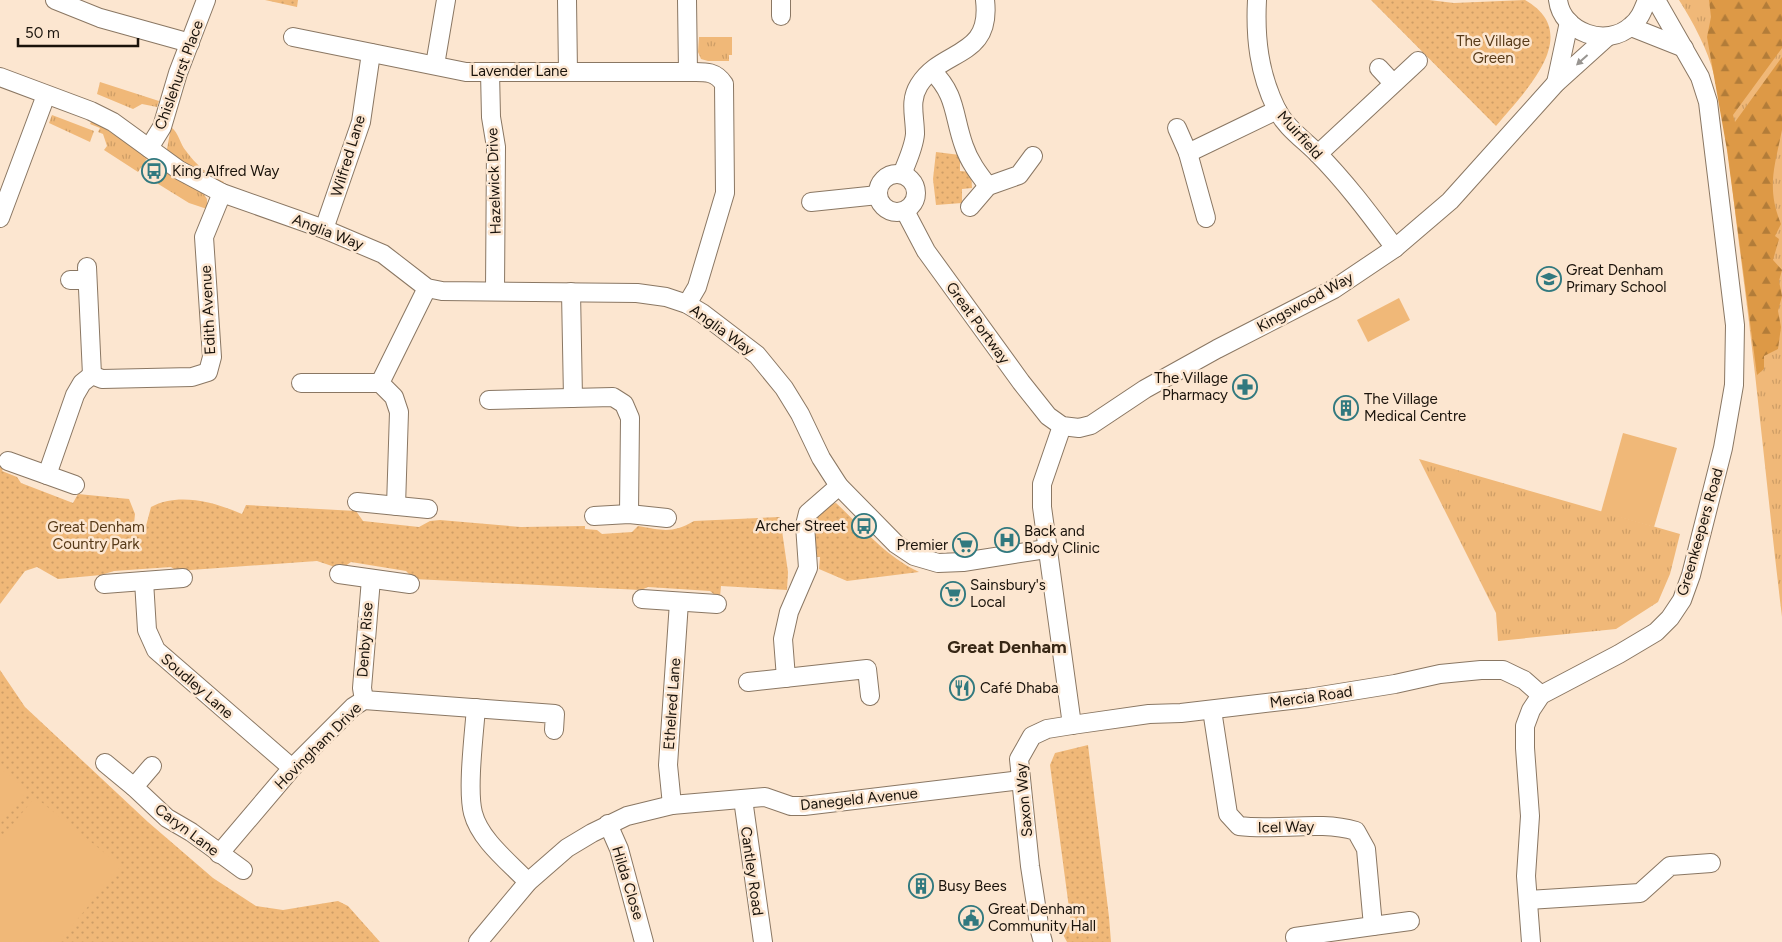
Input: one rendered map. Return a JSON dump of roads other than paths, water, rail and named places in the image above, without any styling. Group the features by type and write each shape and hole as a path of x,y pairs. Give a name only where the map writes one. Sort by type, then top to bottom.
{"street":[{"path":"55,0 100,18 190,43"},
{"name":"Chislehurst Place","path":"149,148 162,127 178,73 206,0"},
{"path":"435,65 446,0"},
{"path":"567,0 568,72"},
{"path":"687,0 688,72"},
{"path":"902,174 914,142 913,98 920,84 932,71 968,49 980,36 986,25 985,0"},
{"name":"Muirfield","path":"1257,0 1256,33 1262,76 1277,110 1292,130 1318,154 1368,212 1395,248"},
{"path":"1557,1 1569,22 1580,31 1593,36 1607,37 1620,34 1631,27 1642,15 1647,0"},
{"name":"Greenkeepers Road","path":"1541,695 1619,654 1656,632 1670,618 1682,600 1691,575 1723,448 1734,385 1734,309 1708,102 1700,76 1656,0"},
{"name":"Kingswood Way","path":"1556,83 1569,22"},
{"path":"1631,27 1684,48"},
{"name":"Lavender Lane","path":"293,37 466,72 688,72 712,73 719,77 724,84 725,193 697,287 687,304"},
{"name":"Kingswood Way","path":"1062,426 1079,428 1091,426 1145,389 1217,349 1334,289 1395,248 1450,201 1556,83 1607,37"},
{"name":"Wilfred Lane","path":"324,229 361,122 371,53"},
{"path":"1318,154 1392,82 1418,61"},
{"path":"1379,68 1392,82"},
{"path":"932,71 944,82 950,94 963,145 972,164 988,186"},
{"name":"Hazelwick Drive","path":"490,72 491,117 496,147 495,291"},
{"path":"0,77 91,111 113,122 179,170 222,193"},
{"path":"0,218 46,95"},
{"path":"1188,153 1277,110"},
{"path":"1177,128 1188,153 1206,218"},
{"path":"970,207 988,186 1019,175 1033,156"},
{"path":"896,173 908,177 916,188 914,201 905,210 893,212 887,210 879,201 878,195 881,183 885,178 896,173"},
{"name":"Anglia Way","path":"222,193 324,229 383,254 426,288 442,292 637,293 666,297 687,304 728,332 771,370 800,414 821,458 839,486 896,544 926,561 963,562 1046,549"},
{"name":"Edith Avenue","path":"92,375 102,379 192,378 208,372 212,357 204,237 222,193"},
{"path":"810,202 878,195"},
{"name":"Great Portway","path":"905,210 926,251 1021,382 1048,416 1062,426"},
{"path":"47,475 75,395 82,383 92,375 81,276"},
{"path":"380,383 426,288"},
{"path":"571,292 573,398"},
{"path":"301,383 380,383 394,397 399,412 396,506"},
{"path":"489,400 613,397 624,404 630,418 629,514"},
{"path":"1062,426 1042,484 1046,549 1072,725"},
{"path":"8,461 75,485"},
{"path":"786,678 782,639 789,612 808,568 805,525 808,513 839,486"},
{"path":"357,502 428,509"},
{"path":"594,516 629,514 667,518"},
{"path":"339,574 410,584"},
{"path":"104,584 183,578"},
{"name":"Denby Rise","path":"364,700 362,678 371,579"},
{"name":"Soudley Lane","path":"144,581 147,630 156,650 292,768"},
{"path":"642,600 717,604"},
{"name":"Ethelred Lane","path":"672,805 668,765 679,602"},
{"path":"748,682 867,669 870,696"},
{"name":"Mercia Road","path":"1072,725 1149,714 1212,710 1308,698 1395,684 1440,674 1482,670 1503,670 1524,680 1541,695"},
{"path":"1531,942 1526,858 1530,816 1525,726 1531,710 1541,695"},
{"name":"Hovingham Drive","path":"218,854 292,768 353,707 364,700 555,714 554,730"},
{"path":"476,708 471,791 473,812 482,831 492,845 528,882"},
{"name":"Icel Way","path":"1212,710 1228,814 1239,826 1260,829 1339,826 1356,831 1366,849 1373,926"},
{"name":"Saxon Way","path":"1044,942 1040,931 1030,866 1019,759 1032,736 1047,729 1072,725"},
{"name":"Caryn Lane","path":"105,763 167,818 191,832 218,854 243,870"},
{"path":"134,787 152,766"},
{"name":"Danegeld Avenue","path":"478,942 528,882 567,848 608,824 645,811 672,805 765,797 791,806 804,806 1021,780"},
{"name":"Cantley Road","path":"742,799 763,942"},
{"name":"Hilda Close","path":"608,824 619,849 644,942"},
{"path":"1528,900 1640,893 1670,866 1711,862"},
{"path":"1295,937 1410,922"}],"place":[{"name":"King Alfred Way","path":"154,171"},
{"name":"Great Denham Primary School","path":"1549,279"},
{"name":"The Village Pharmacy","path":"1245,387"},
{"name":"The Village Medical Centre","path":"1346,408"},
{"name":"Archer Street","path":"864,526"},
{"name":"Back and Body Clinic","path":"1007,540"},
{"name":"Premier","path":"965,545"},
{"name":"Sainsbury's Local","path":"953,594"},
{"name":"Café Dhaba","path":"962,688"},
{"name":"Busy Bees","path":"921,886"},
{"name":"Great Denham Community Hall","path":"971,918"}],"district":[{"name":"Great Denham","path":"1007,647"}],"park label":[{"name":"The Village Green","path":"1493,50"},
{"name":"Great Denham Country Park","path":"96,536"}]}
